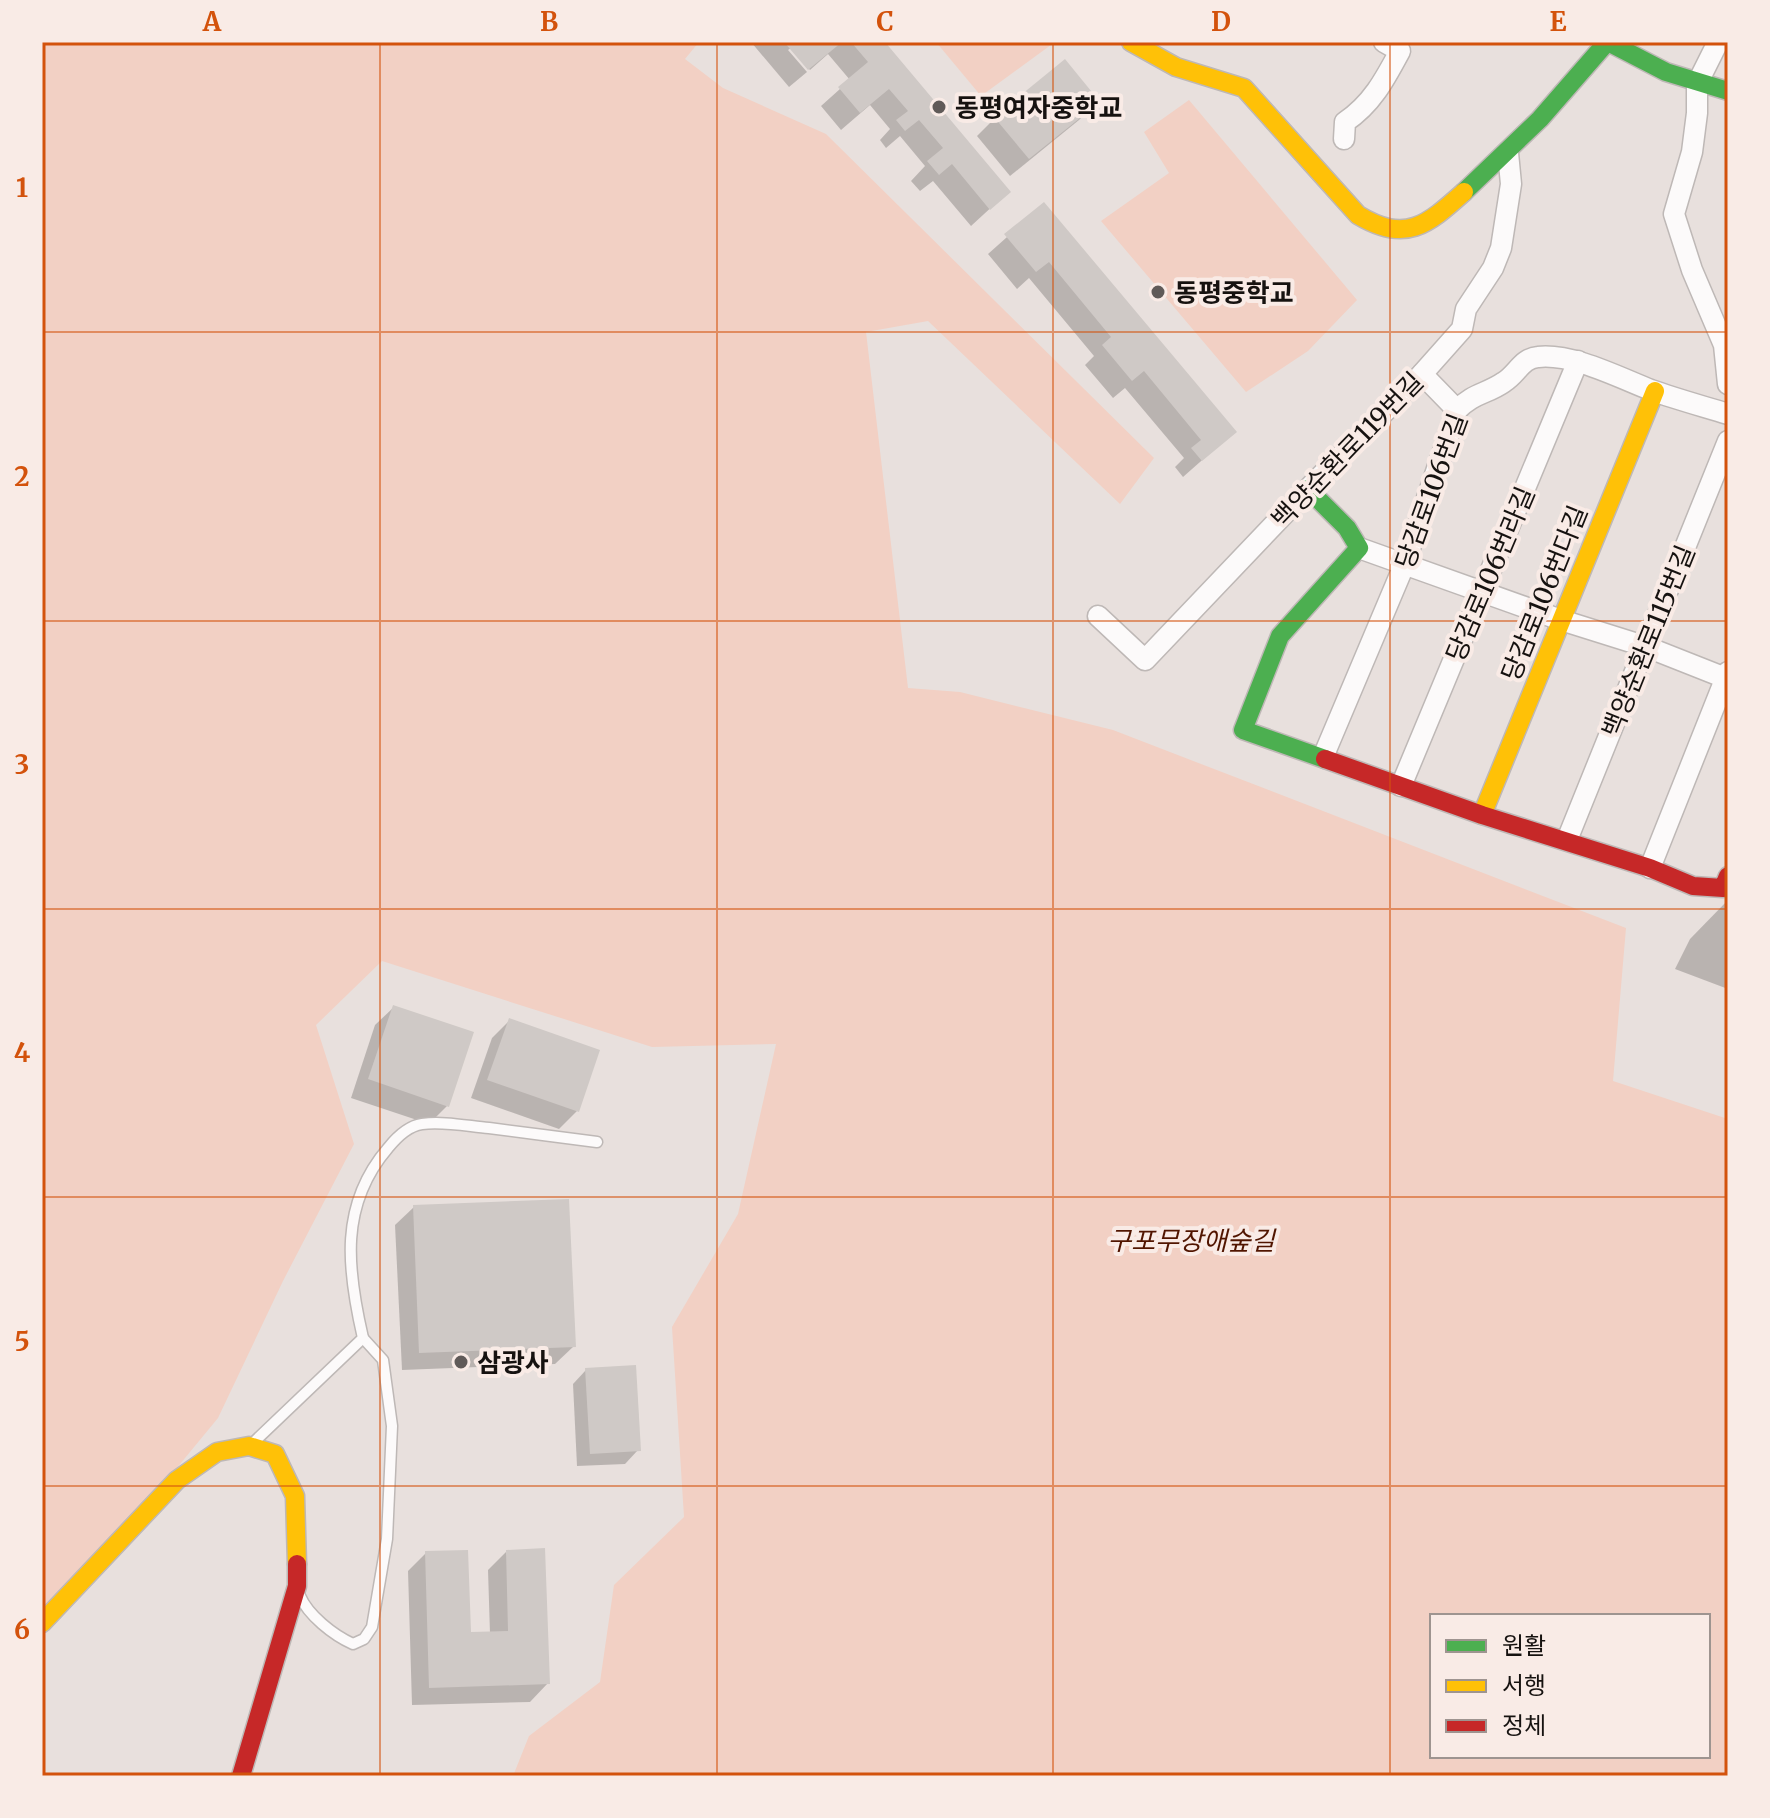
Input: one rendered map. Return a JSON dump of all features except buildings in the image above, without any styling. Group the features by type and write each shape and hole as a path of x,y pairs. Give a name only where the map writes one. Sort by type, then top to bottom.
{"street":[{"path":"1131,42 1176,67 1244,88 1358,215 1377,227 1399,230 1428,223 1508,153 1581,76 1607,42 1648,65 1697,84 1728,91"},
{"path":"1344,139 1345,122 1378,92 1400,51 1384,42"},
{"path":"1718,42 1697,84 1692,152 1674,214 1692,270 1724,345 1728,384"},
{"name":"백양순환로119번길","path":"1098,616 1145,660 1462,329 1466,309 1493,268 1501,248 1511,184 1508,153"},
{"name":"당감로106번길","path":"1323,757 1405,563 1457,410 1482,391 1504,382 1526,361 1539,357 1578,361 1655,391 1728,414"},
{"name":"당감로106번라길","path":"1401,786 1578,361"},
{"path":"1422,374 1457,410"},
{"name":"당감로106번다길","path":"1482,815 1655,391"},
{"name":"백양순환로115번길","path":"1567,840 1728,441"},
{"path":"1308,489 1347,528 1359,548 1727,676 1650,868"},
{"path":"1359,548 1280,636 1243,730 1482,815 1650,868 1693,886 1726,882"},
{"path":"42,1623 177,1480 217,1452 249,1446 275,1454 295,1496 297,1586 241,1776"}],"lane":[{"path":"297,1586 305,1608 344,1640 353,1644 364,1639 372,1627 387,1539 392,1426 383,1360 363,1338 352,1291 350,1244 356,1202 370,1168 397,1136 419,1124 445,1124 597,1142"},
{"path":"249,1446 363,1338"}],"green space":[{"name":"구포무장애숲길","path":"42,42 699,42 685,59 723,88 826,134 1154,458 1120,504 928,321 866,332 908,688 960,692 1113,730 1626,928 1613,1081 1728,1119 1728,1776 513,1776 529,1736 600,1682 614,1585 684,1517 672,1327 738,1214 776,1044 652,1047 382,961 316,1025 354,1144 283,1281 218,1418 157,1492 42,1613"},
{"path":"936,42 1055,42 981,96"},
{"path":"1189,100 1357,300 1308,351 1246,392 1101,221 1169,173 1144,132"}],"traffic: fast":[{"path":"1464,192 1540,119 1607,42"},
{"path":"1608,42 1666,72 1728,91"},
{"path":"1308,489 1347,528 1359,548 1280,636 1243,730 1325,759"}],"traffic: slow":[{"path":"1131,42 1176,67 1244,88 1358,215 1375,224 1403,229 1415,227 1439,214 1464,192"},
{"path":"1482,815 1655,391"},
{"path":"42,1623 177,1480 217,1452 249,1446 275,1454 295,1496 297,1564"}],"traffic: jam":[{"path":"1325,759 1482,815 1650,868 1693,886 1723,888 1728,876"},
{"path":"241,1776 297,1586 297,1564"}],"place":[{"name":"동평여자중학교","path":"939,107"},
{"name":"동평중학교","path":"1158,292"},
{"name":"삼광사","path":"461,1362"}]}
